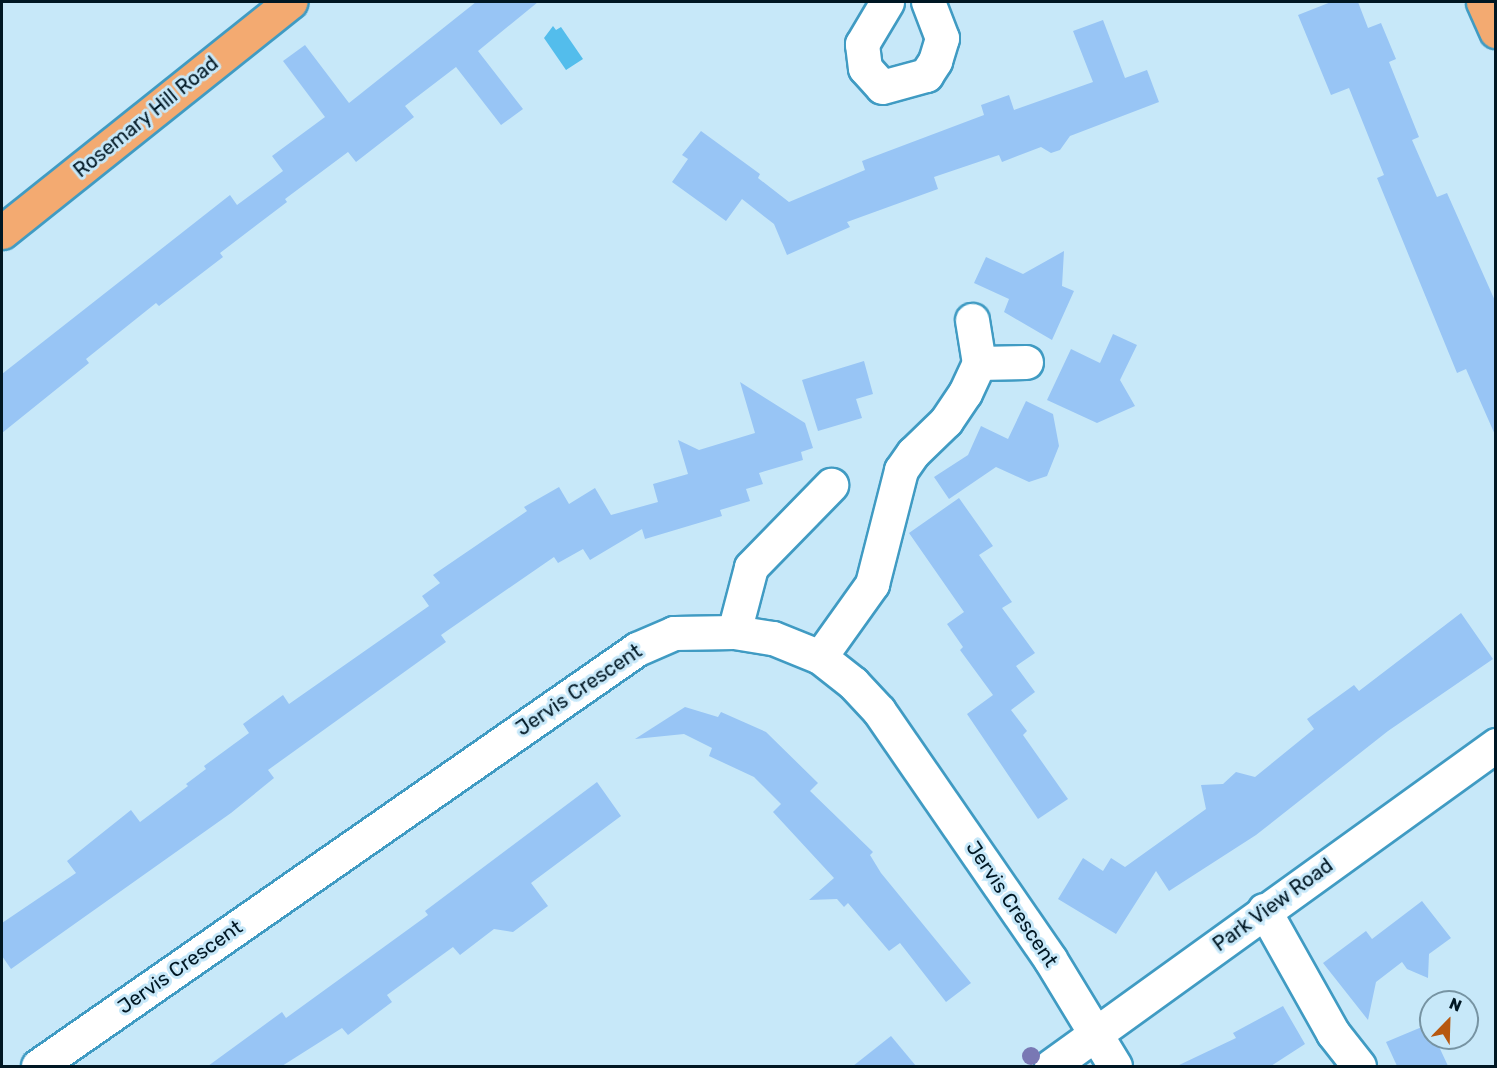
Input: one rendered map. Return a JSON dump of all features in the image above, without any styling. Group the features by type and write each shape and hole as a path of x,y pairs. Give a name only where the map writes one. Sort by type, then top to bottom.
{"main road":[{"name":"Rosemary Hill Road","path":"2,232 290,2"},
{"path":"1483,2 1496,31"}],"street":[{"path":"887,2 862,44 865,68 882,87 926,75 935,61 942,38 928,2"},
{"path":"820,657 872,584 901,470 946,421 965,393 979,363 972,320"},
{"path":"979,363 1026,362"},
{"path":"734,632 751,567 831,485"},
{"name":"Jervis Crescent","path":"38,1066 637,648 674,633 734,632 773,638 820,657 853,683 879,711 1097,1033 1115,1066"},
{"name":"Park View Road","path":"1051,1066 1264,910 1496,745"},
{"path":"1264,910 1333,1033 1359,1066"}],"water":[{"path":"553,26 556,30 561,27 583,59 566,70 544,38"}],"building":[{"path":"476,2 538,2 478,51 523,109 501,125 456,67 405,106 414,117 356,162 348,152 285,199 287,202 220,253 223,257 159,306 156,303 86,359 89,363 2,433 2,374 230,195 237,205 283,171 272,156 325,117 283,61 305,45 349,103"},
{"path":"1331,2 1358,2 1368,28 1381,23 1396,59 1389,62 1419,137 1412,140 1437,197 1447,193 1496,303 1496,437 1466,369 1457,373 1377,178 1384,175 1349,88 1331,95 1298,15"},
{"path":"1103,20 1125,78 1147,70 1159,102 1070,136 1060,150 1051,153 1041,147 1002,162 999,155 934,177 938,189 847,222 850,227 787,255 774,224 742,199 726,221 672,182 688,159 682,155 701,131 760,174 758,178 789,202 865,170 862,161 984,115 981,105 1009,95 1014,110 1093,82 1073,31"},
{"path":"1064,251 1062,286 1074,291 1052,340 1004,312 1009,299 974,283 986,257 1023,274"},
{"path":"1113,334 1137,345 1120,380 1135,406 1097,423 1047,400 1071,349 1100,363"},
{"path":"864,361 873,394 856,399 862,418 818,431 802,380"},
{"path":"740,382 805,423 813,448 801,452 803,460 759,473 763,484 746,489 750,501 720,510 722,516 645,539 642,529 590,560 583,549 558,563 554,557 441,635 446,642 268,770 274,778 231,813 11,969 2,956 2,923 76,873 67,861 131,810 140,822 188,786 186,784 206,769 204,766 249,733 243,724 283,695 289,704 429,606 422,596 440,583 433,575 527,511 524,507 559,487 569,504 595,488 611,515 658,502 653,484 688,474 678,440 699,450 755,433"},
{"path":"1026,401 1053,414 1059,446 1047,476 1029,482 996,467 949,499 934,477 968,455 981,426 1008,439"},
{"path":"959,498 993,546 979,555 1012,602 1002,608 1035,653 1016,666 1035,692 1011,710 1027,731 1023,735 1068,799 1038,819 967,714 993,695 960,650 963,647 947,624 964,612 909,533"},
{"path":"1461,613 1493,659 1388,731 1256,835 1169,891 1156,871 1116,934 1058,899 1083,858 1103,871 1111,858 1125,867 1206,809 1201,785 1223,784 1236,772 1255,777 1314,729 1307,719 1354,685 1359,691"},
{"path":"685,707 718,717 721,712 766,732 818,783 810,791 873,852 870,855 881,873 971,983 946,1002 900,943 889,951 848,903 844,907 837,899 809,900 834,878 773,812 781,804 754,777 709,756 712,748 684,734 635,739"},
{"path":"597,782 621,816 531,883 548,906 513,932 494,929 460,955 453,947 387,995 392,1002 348,1035 342,1028 282,1066 208,1066 282,1012 286,1018 428,915 425,911"},
{"path":"1422,901 1451,938 1429,954 1428,978 1407,969 1402,962 1376,982 1368,1020 1323,963 1366,931 1372,939"},
{"path":"1283,1006 1305,1044 1271,1066 1177,1066 1236,1038 1233,1033"},
{"path":"1419,1028 1419,1050 1441,1050 1448,1066 1397,1066 1386,1042"},
{"path":"891,1036 916,1066 853,1066"}]}
